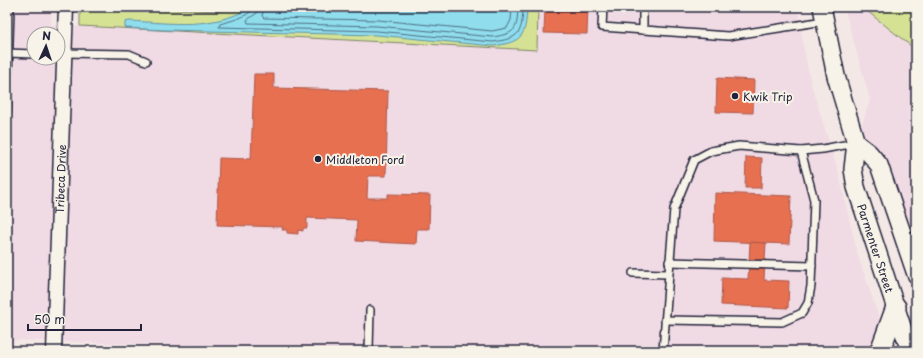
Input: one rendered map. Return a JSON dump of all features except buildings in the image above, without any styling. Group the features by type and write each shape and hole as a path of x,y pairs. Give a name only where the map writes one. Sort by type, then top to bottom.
{"main road":[{"path":"880,351 896,307"}],"street":[{"name":"Tribeca Drive","path":"64,26 66,7"},
{"name":"Parmenter Street","path":"823,14 836,76 856,143 854,178 910,351"},
{"name":"Tribeca Drive","path":"54,351 61,66"},
{"path":"856,143 869,153 879,165 916,274"}],"lane":[{"path":"7,111 10,7"},
{"path":"603,7 602,27 728,36 823,14"},
{"path":"643,7 643,30"},
{"path":"8,53 26,54"},
{"path":"66,53 130,54 146,61"},
{"path":"663,351 674,209 694,160 712,151 739,146 801,151 856,143"},
{"path":"665,320 782,322 802,313 808,303 812,266 814,200 801,151"},
{"path":"669,262 812,266"},
{"path":"633,273 668,274"},
{"path":"369,351 370,310"}],"shaded area":[{"path":"7,7 51,7 51,25 537,50 538,7 798,7 803,44 811,84 839,174 857,253 879,318 880,328 873,351 364,351 7,340"},
{"path":"121,7 221,7 220,11"},
{"path":"844,7 862,7 916,50 916,274 882,173 856,143 870,100"}],"green space":[{"path":"80,7 220,11 221,7 538,7 537,50 80,26"},
{"path":"862,7 916,7 916,50"}],"water":[{"path":"252,7 527,7 525,25 520,36 516,40 493,46 377,35 125,28 125,22 129,21 177,24 207,22 237,14"}],"place":[{"name":"Kwik Trip","path":"735,96"},
{"name":"Middleton Ford","path":"318,159"}]}
